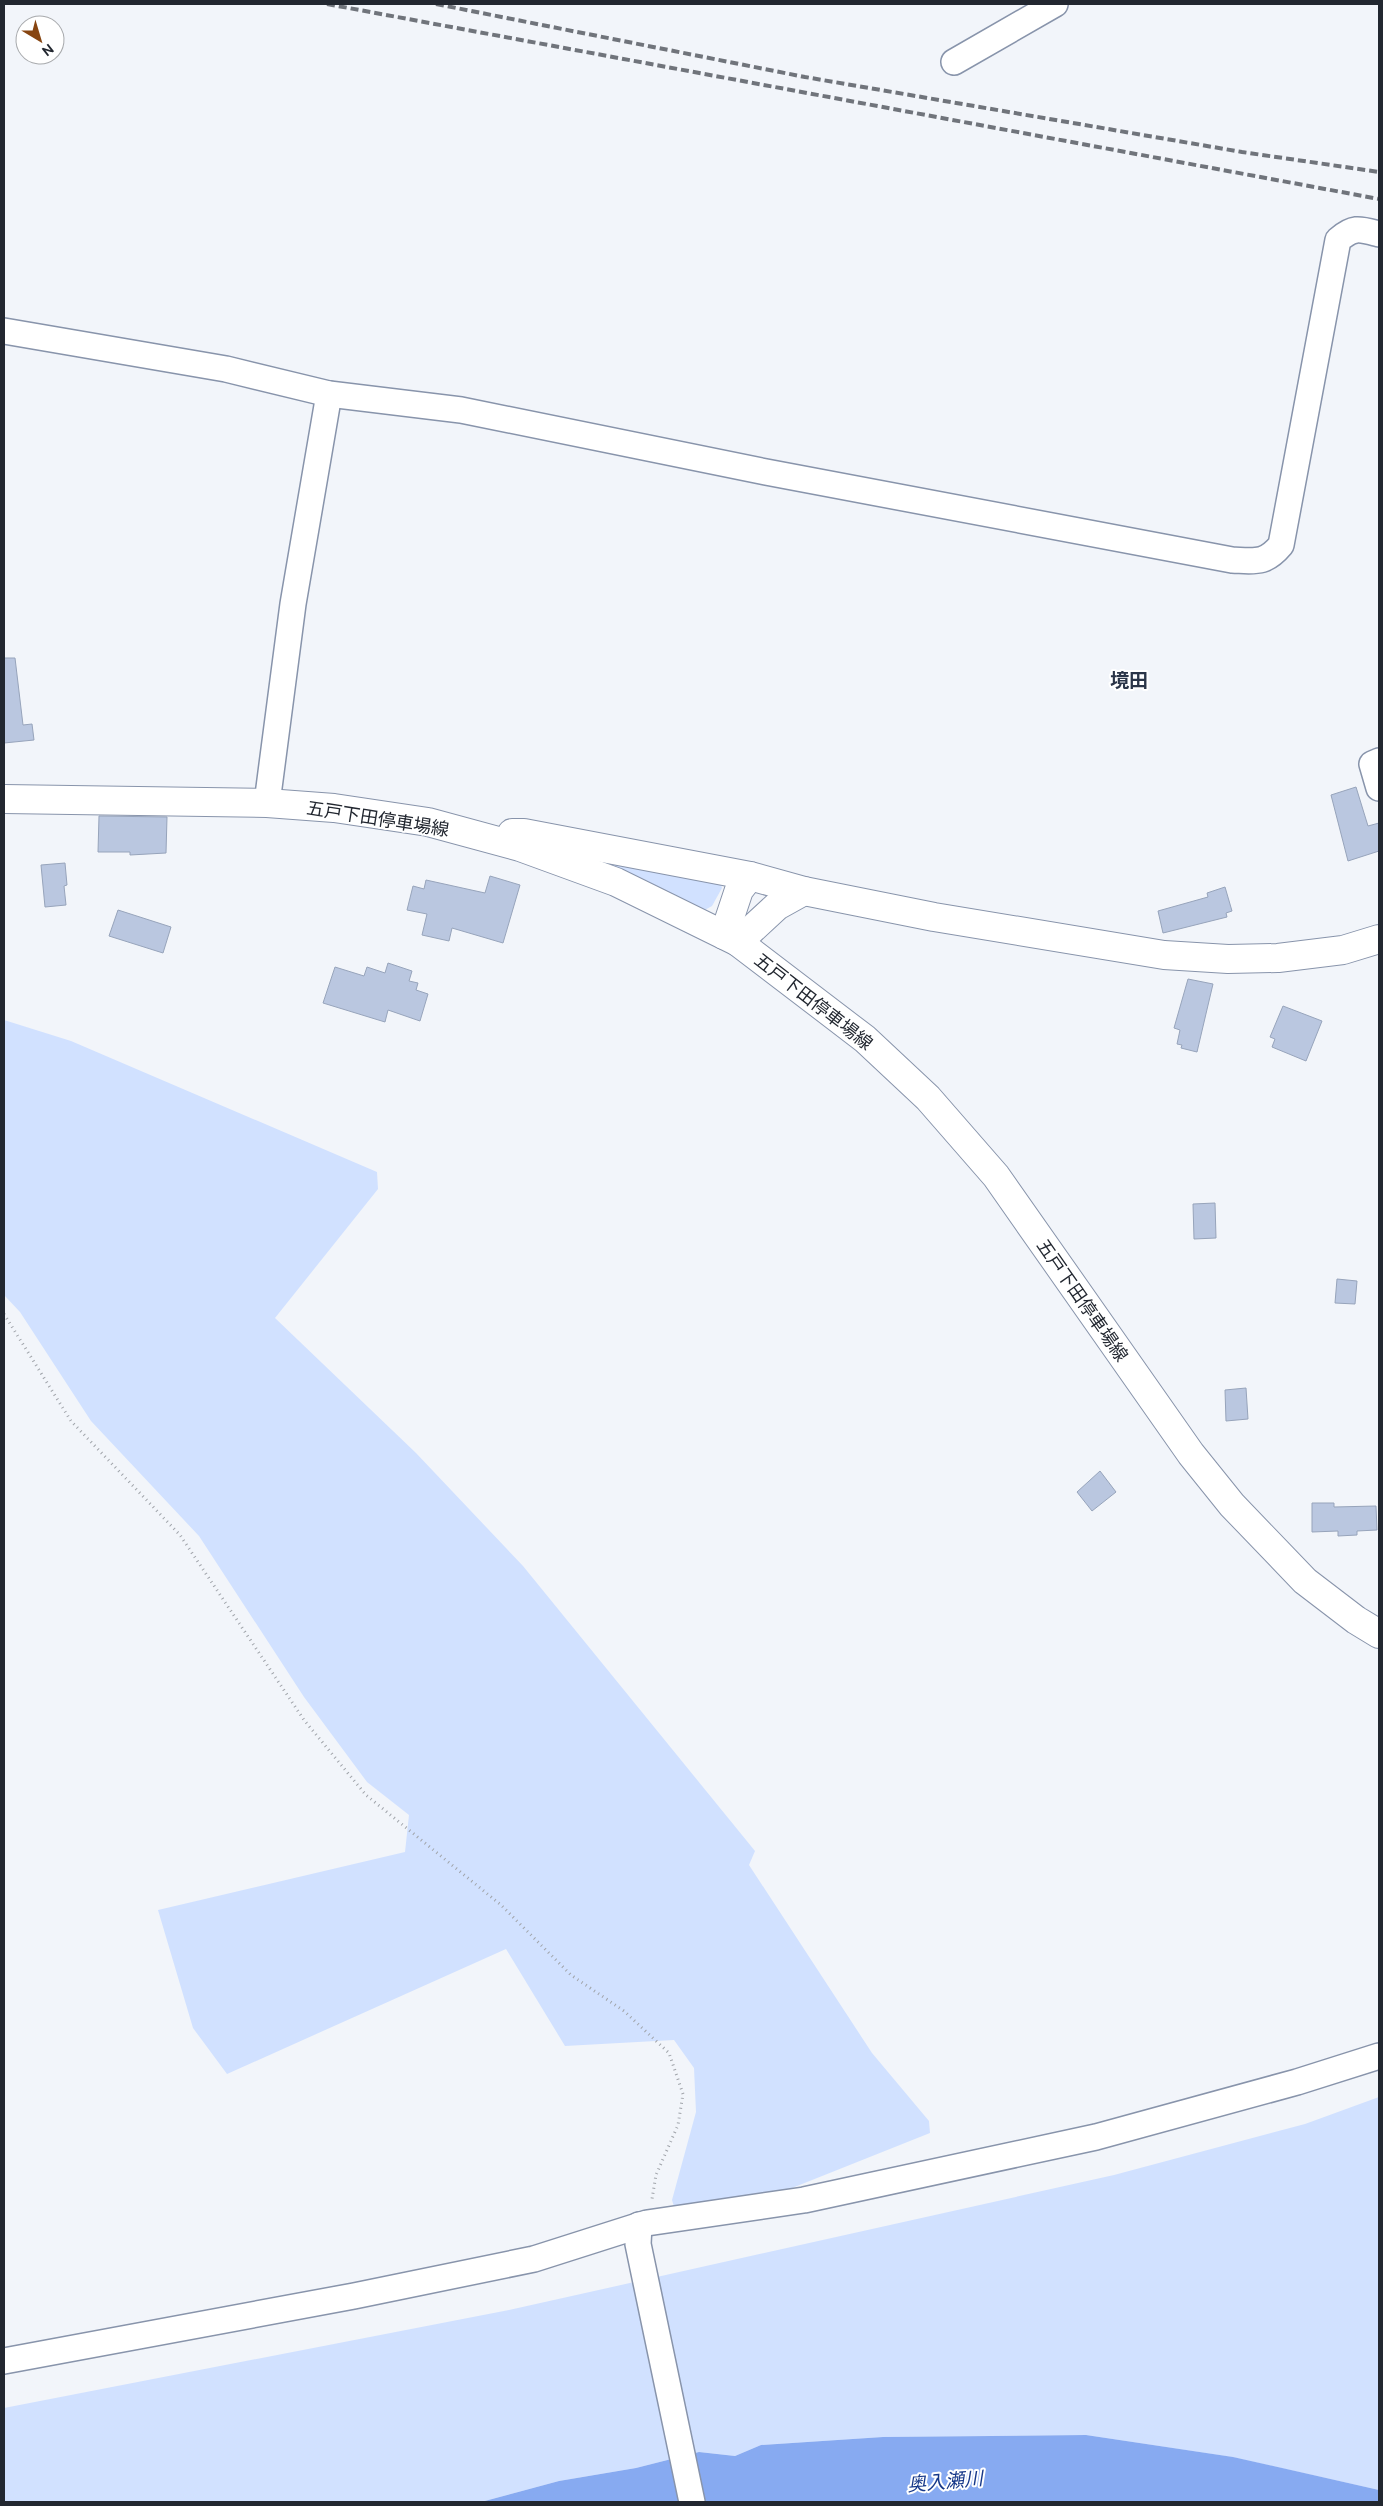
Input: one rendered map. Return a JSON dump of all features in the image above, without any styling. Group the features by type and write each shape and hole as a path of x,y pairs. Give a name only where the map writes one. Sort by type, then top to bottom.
{"main road":[{"name":"五戸下田停車場線","path":"4,799 267,803 334,808 428,822 520,847 616,882 731,938 866,1039 928,1098 996,1176 1191,1454 1232,1505 1305,1581 1356,1620 1379,1634"},
{"path":"477,835 524,833 750,876 804,891 934,917 1164,955 1228,959 1278,958 1343,950 1379,939"},
{"path":"731,938 739,890 750,876"},
{"path":"731,938 777,906 804,891"}],"street":[{"path":"954,62 1056,4"},
{"path":"4,331 226,369 329,394 461,410 766,472 1232,560 1261,561 1273,554 1281,545 1338,240 1348,231 1360,229 1379,234"},
{"path":"267,803 293,604 329,394"},
{"path":"1379,761 1372,764 1379,788"},
{"path":"4,2361 354,2296 534,2258 641,2231 804,2200 1096,2136 1297,2082 1379,2056"},
{"path":"641,2231 692,2502"}],"path":[{"path":"4,1314 71,1421 180,1535 304,1720 366,1795 501,1905 571,1976 624,2011 669,2053 683,2094 678,2126 656,2175 641,2231"}],"shaded area":[{"path":"615,857 719,878 722,888 712,906 703,911 611,866"},
{"path":"4,1020 71,1041 377,1172 378,1189 275,1318 416,1453 523,1566 755,1851 749,1865 872,2053 929,2121 930,2133 787,2190 675,2210 672,2200 696,2112 694,2068 674,2040 565,2046 506,1949 227,2074 193,2028 158,1910 405,1852 409,1815 367,1782 304,1697 199,1536 91,1421 20,1312 4,1295"},
{"path":"1379,2097 1379,2490 1232,2457 1086,2435 883,2437 761,2445 735,2456 699,2452 636,2468 559,2481 481,2502 4,2502 4,2408 509,2310 1114,2175 1305,2124"}],"water":[{"name":"奥入瀬川","path":"1086,2435 1233,2457 1379,2490 1379,2502 481,2502 559,2481 636,2468 699,2452 735,2456 761,2445 883,2437"}],"building":[{"path":"4,658 15,658 23,725 32,724 34,740 4,743"},
{"path":"1356,787 1368,826 1379,823 1379,851 1348,861 1331,795"},
{"path":"99,816 167,817 166,853 130,855 130,852 98,852"},
{"path":"65,863 67,885 64,886 66,905 45,907 41,865"},
{"path":"490,876 520,885 503,943 452,928 449,941 422,935 427,914 407,910 413,886 424,889 426,880 485,893"},
{"path":"1225,887 1232,911 1226,913 1227,917 1163,933 1158,911 1208,897 1207,893"},
{"path":"118,910 171,927 163,953 109,936"},
{"path":"388,963 412,971 409,981 418,983 416,990 428,994 420,1021 388,1010 385,1022 323,1003 335,967 364,976 367,967 385,973"},
{"path":"1188,979 1213,984 1197,1052 1181,1048 1182,1045 1177,1044 1180,1030 1174,1028"},
{"path":"1283,1006 1322,1021 1306,1061 1272,1047 1275,1039 1270,1037"},
{"path":"1215,1203 1216,1238 1194,1239 1193,1204"},
{"path":"1337,1279 1357,1281 1355,1304 1335,1303"},
{"path":"1246,1388 1248,1419 1226,1421 1225,1390"},
{"path":"1100,1471 1116,1492 1092,1511 1077,1492"},
{"path":"1312,1503 1334,1503 1334,1507 1376,1506 1377,1530 1357,1531 1357,1535 1338,1536 1338,1531 1312,1532"}],"railway":[{"path":"327,4 1379,199"},
{"path":"436,4 805,77 1242,152 1379,172"}],"district":[{"name":"境田","path":"1129,680"}]}
